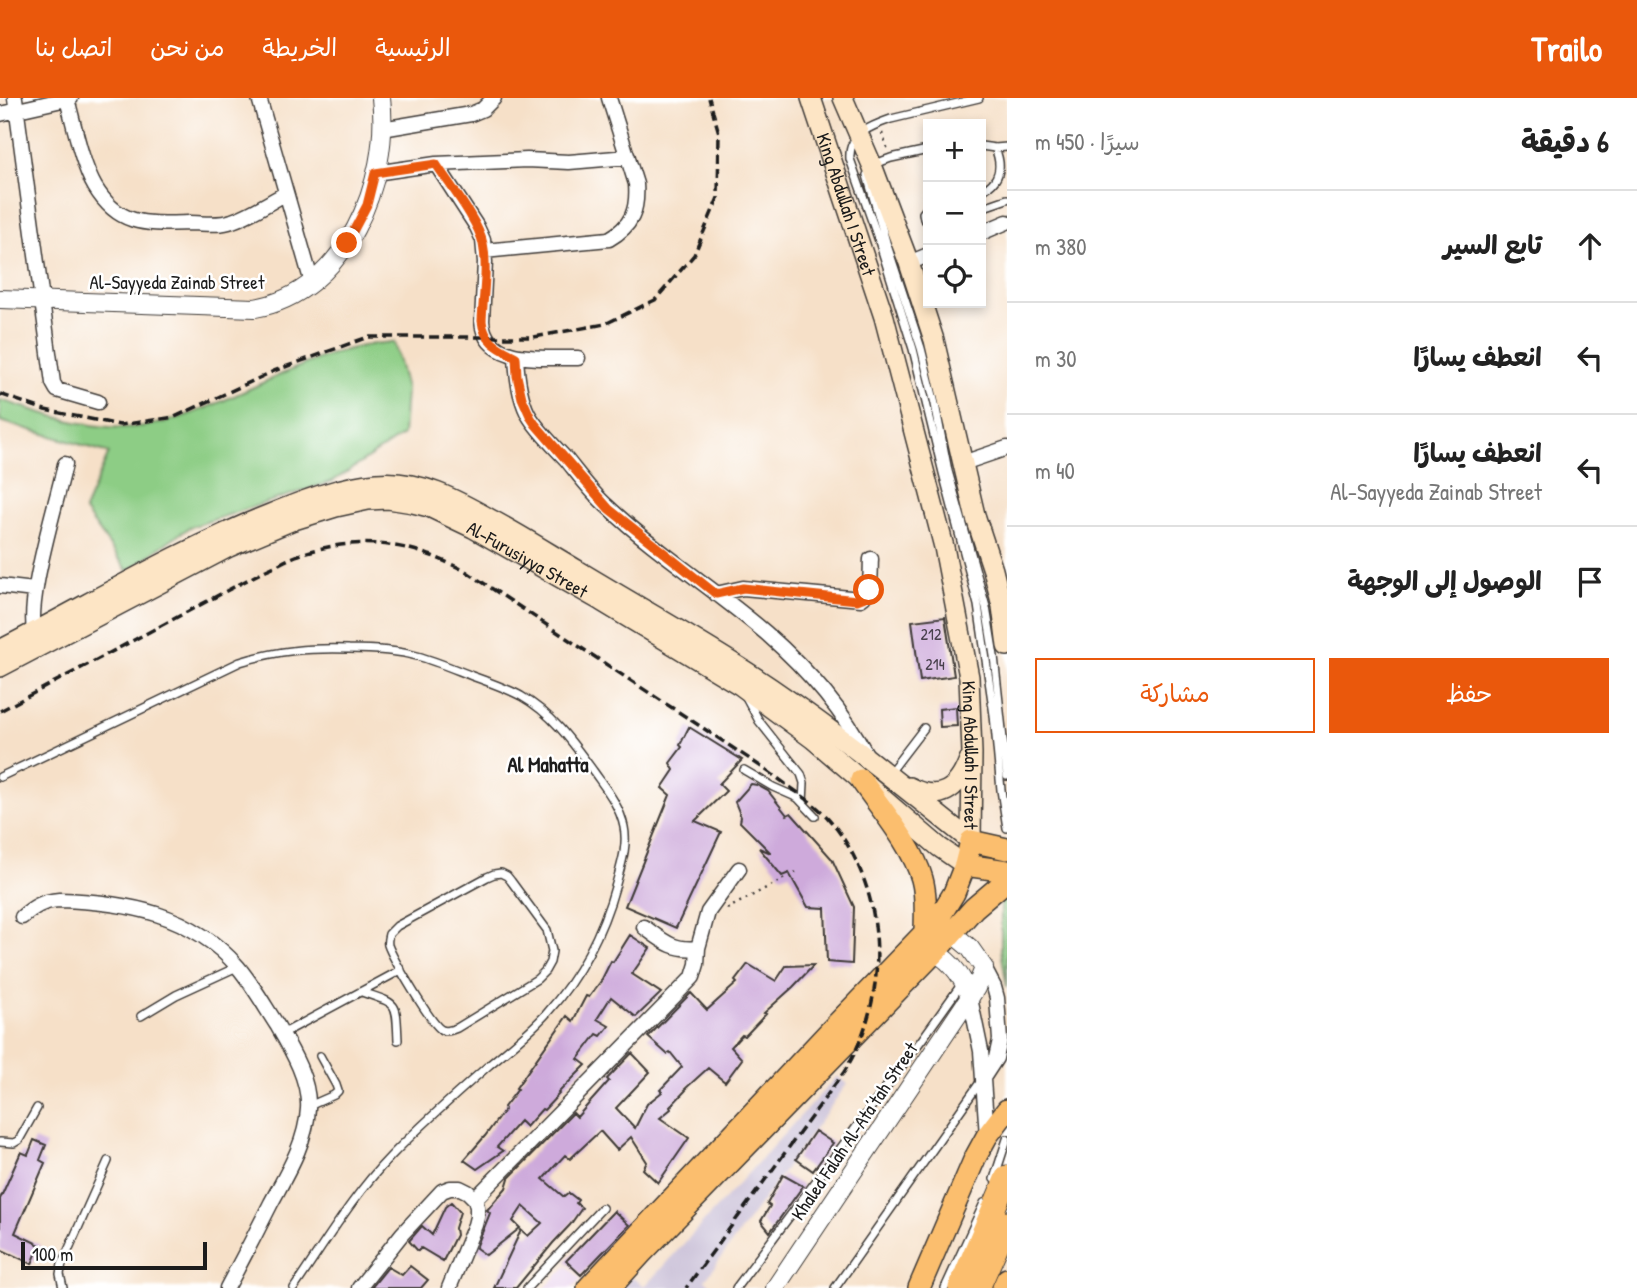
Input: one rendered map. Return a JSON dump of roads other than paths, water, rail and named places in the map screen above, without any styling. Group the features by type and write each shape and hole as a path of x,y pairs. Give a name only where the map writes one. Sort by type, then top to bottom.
{"highway":[{"path":"960,1288 999,1183"},
{"path":"978,1288 1007,1223"}],"main road":[{"name":"King Abdullah I Street","path":"610,1288 930,943 965,865 971,841 969,677 944,547 884,317 811,98"},
{"name":"King Abdullah I Street","path":"842,98 859,134 881,162 934,340 975,515 1002,606 1007,646"},
{"name":"Al-Furusiyya Street","path":"0,667 37,640 187,550 233,528 300,502 344,489 397,482 447,496 516,533 747,672 865,770 939,847 965,865 1007,871"},
{"name":"Al-Furusiyya Street","path":"0,650 37,640 229,547 291,521 368,500 388,499 429,506 462,521 601,601 740,685 813,739 865,770 888,775 971,841 1007,849"},
{"path":"888,775 915,790 938,794 953,787 960,779 972,752"},
{"path":"865,770 915,860 922,879 930,943"},
{"name":"King Abdullah I Street","path":"588,1288 811,1051 930,943 952,933 974,908 1007,880"},
{"path":"919,1288 964,1182 997,1138 1007,1110"},
{"path":"1003,1288 1007,1279"}],"street":[{"path":"0,114 16,104 69,98 89,174 96,188 114,210 131,220 148,223 224,223 239,219 285,194"},
{"path":"259,98 312,283"},
{"name":"Al-Sayyeda Zainab Street","path":"0,299 255,308 272,305 290,297 325,271 347,243 367,205 382,129 381,98"},
{"path":"382,129 471,114 483,109 494,98"},
{"path":"484,251 609,239 622,232 630,221 637,198 636,184 609,98"},
{"path":"16,104 53,383 57,390 98,402"},
{"path":"375,173 436,164 527,160 569,162 628,157"},
{"path":"436,164 483,240 483,329 491,343 516,357 578,358"},
{"path":"986,231 1007,222"},
{"path":"909,263 923,257"},
{"path":"516,357 522,398 535,424 609,509 765,632 804,668 840,709 854,731 865,770"},
{"path":"963,463 1007,448"},
{"path":"37,640 34,590 65,464"},
{"path":"716,594 743,588 861,599 869,590 871,559"},
{"path":"0,586 34,590"},
{"path":"475,1199 688,983 696,971 705,920 713,904 739,869"},
{"path":"22,917 38,904 59,900 144,909 170,918 195,930 225,953 254,988 282,1034 306,1087 309,1106 306,1122 297,1152 227,1288"},
{"path":"643,927 669,945 686,949 698,948"},
{"path":"952,933 970,948 984,968 997,998 1000,1040 996,1058 983,1077"},
{"path":"930,943 964,981 970,998 979,1038 983,1077 997,1138"},
{"name":"Khaled Falah Al-Ata’tah Street","path":"775,1288 929,1043 970,998 984,968"},
{"path":"359,1288 402,1234 442,1191 460,1188 475,1199 477,1207 475,1225 449,1288"}],"lane":[{"path":"979,98 878,124 859,134 851,145 850,159 913,349 978,605 1007,828"},
{"path":"986,147 1007,147"},
{"path":"986,188 999,174 1000,159 996,148"},
{"path":"923,151 881,162 867,175 920,348 935,404 951,484 986,607 1007,776"},
{"path":"986,206 1007,199"},
{"path":"0,777 240,662 287,650 369,649 417,656 521,696 557,724 619,809 625,827 625,846 612,897 598,936 566,988 535,1025 458,1092 376,1172 294,1288"},
{"path":"740,685 759,721 801,774 804,783 803,803"},
{"path":"888,775 924,728"},
{"path":"744,770 773,787 792,794 815,816"},
{"path":"501,873 507,876 547,930 552,951 550,962 537,979 457,1028 447,1031 433,1023 401,970 388,945 392,930 494,874 501,873"},
{"path":"141,1016 176,995 238,967"},
{"path":"282,1034 401,970"},
{"path":"736,1288 929,1043 964,981"},
{"path":"362,992 388,1001 394,1006 398,1040"},
{"path":"309,1106 338,1091 320,1056"},
{"path":"835,1288 983,1077"},
{"path":"0,1142 14,1143 19,1140 37,1108"},
{"path":"997,1138 999,1183"},
{"path":"63,1288 60,1274 62,1265 108,1161"},
{"path":"952,1288 1007,1166"},
{"path":"945,1288 985,1200"},
{"path":"527,1288 602,1208"}],"railway":[{"path":"0,394 45,410 120,425 175,417 274,371 368,337 534,337 605,324 655,300 694,255 718,198 719,133 709,98"},
{"path":"0,711 292,558 345,544 380,544 413,550 464,570 756,763 813,804 828,818 848,846 863,876 872,908 876,976 870,1010 860,1042 844,1072 686,1288"}],"district":[{"name":"Al Mahatta","path":"548,765"}]}
